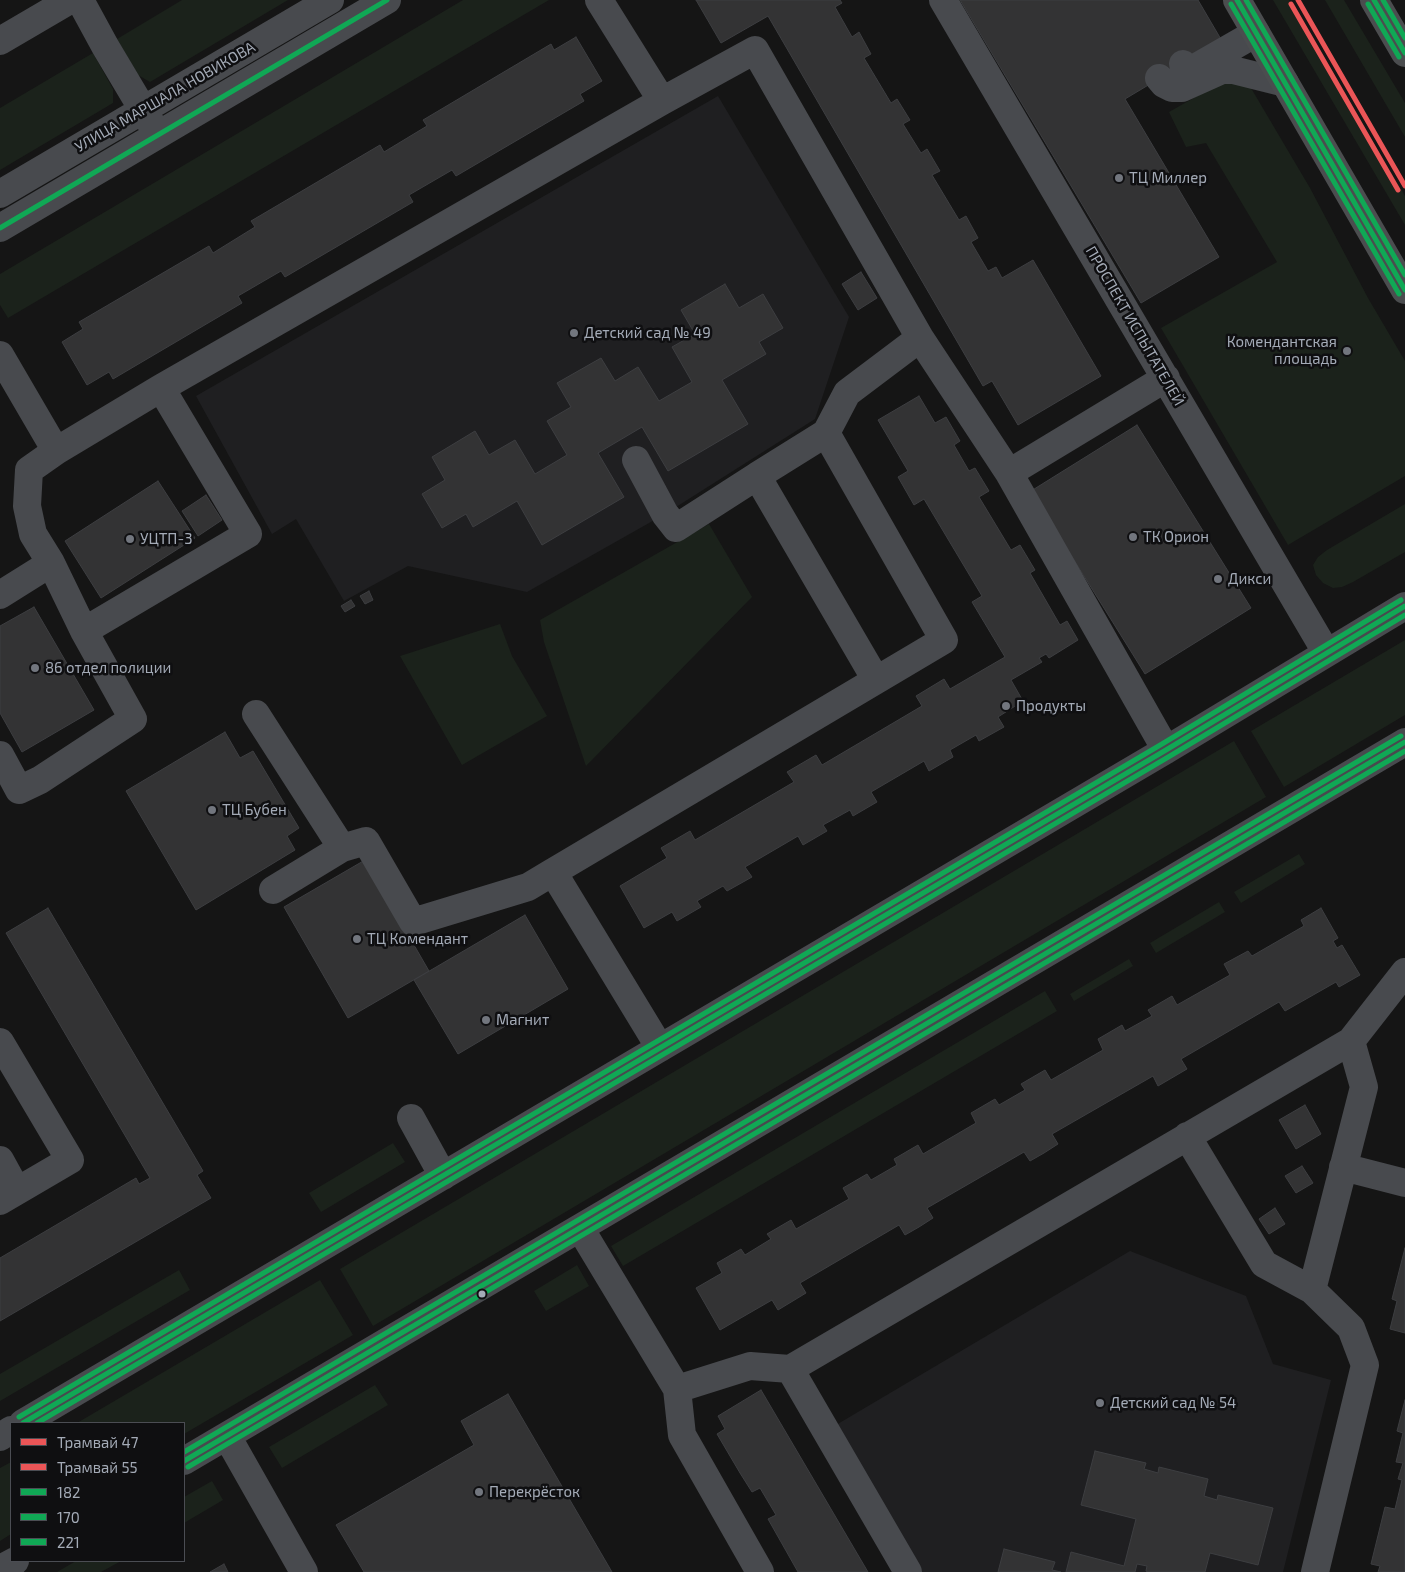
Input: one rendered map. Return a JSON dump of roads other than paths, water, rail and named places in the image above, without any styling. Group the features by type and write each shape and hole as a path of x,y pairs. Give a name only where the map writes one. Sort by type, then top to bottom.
{"main road":[{"path":"1237,0 1405,290"},
{"path":"1375,2 1405,54"}],"street":[{"path":"0,41 70,0"},
{"path":"80,0 158,135"},
{"name":"УЛИЦА МАРШАЛА НОВИКОВА","path":"0,194 330,0"},
{"name":"УЛИЦА МАРШАЛА НОВИКОВА","path":"0,228 387,0"},
{"path":"599,0 662,101"},
{"name":"ПРОСПЕКТ ИСПЫТАТЕЛЕЙ","path":"943,0 1326,652"},
{"path":"1375,2 1405,27"},
{"path":"1183,64 1186,68 1195,68 1256,33"},
{"path":"0,755 19,790 40,780 133,719 84,632 51,563 33,534 27,506 29,470 56,451 161,388 662,101 755,50 920,338 1009,473 1166,750"},
{"path":"1159,78 1164,84 1172,88 1182,88 1222,70 1232,70 1286,84"},
{"path":"636,460 665,514 676,528 826,433 847,393 920,338"},
{"path":"0,355 56,451"},
{"path":"1009,473 1166,378"},
{"path":"84,632 248,534 161,388"},
{"path":"273,890 342,848 366,841 413,922 528,887 944,640 826,433"},
{"path":"757,476 876,680"},
{"path":"0,595 51,563"},
{"path":"25,1422 1166,750 1405,606"},
{"path":"256,714 342,848"},
{"path":"185,1460 1403,748"},
{"path":"553,872 660,1048"},
{"path":"677,1388 750,1366 790,1369 1351,1042 1405,972"},
{"path":"0,1042 70,1160 9,1196 0,1160"},
{"path":"1312,1290 1364,1087 1351,1042"},
{"path":"411,1118 443,1176"},
{"path":"1187,1136 1264,1264 1312,1290 1351,1328 1365,1365 1315,1572"},
{"path":"1343,1167 1405,1183"},
{"path":"580,1228 677,1388 682,1435 760,1572"},
{"path":"790,1369 908,1572"},
{"path":"227,1436 304,1572"},
{"path":"0,1569 13,1562"}],"tram line":[{"name":"47","path":"1298,0 1405,186"},
{"name":"55","path":"1291,4 1398,190"}],"place":[{"name":"ТЦ Миллер","path":"1119,178"},
{"name":"Детский сад № 49","path":"574,333"},
{"name":"Комендантская площадь","path":"1347,351"},
{"name":"ТК Орион","path":"1133,537"},
{"name":"УЦТП-3","path":"130,539"},
{"name":"Дикси","path":"1218,579"},
{"name":"86 отдел полиции","path":"35,668"},
{"name":"Продукты","path":"1006,706"},
{"name":"ТЦ Бубен","path":"212,810"},
{"name":"ТЦ Комендант","path":"357,939"},
{"name":"Магнит","path":"486,1020"},
{"name":"Детский сад № 54","path":"1100,1403"},
{"name":"Перекрёсток","path":"479,1492"}]}
